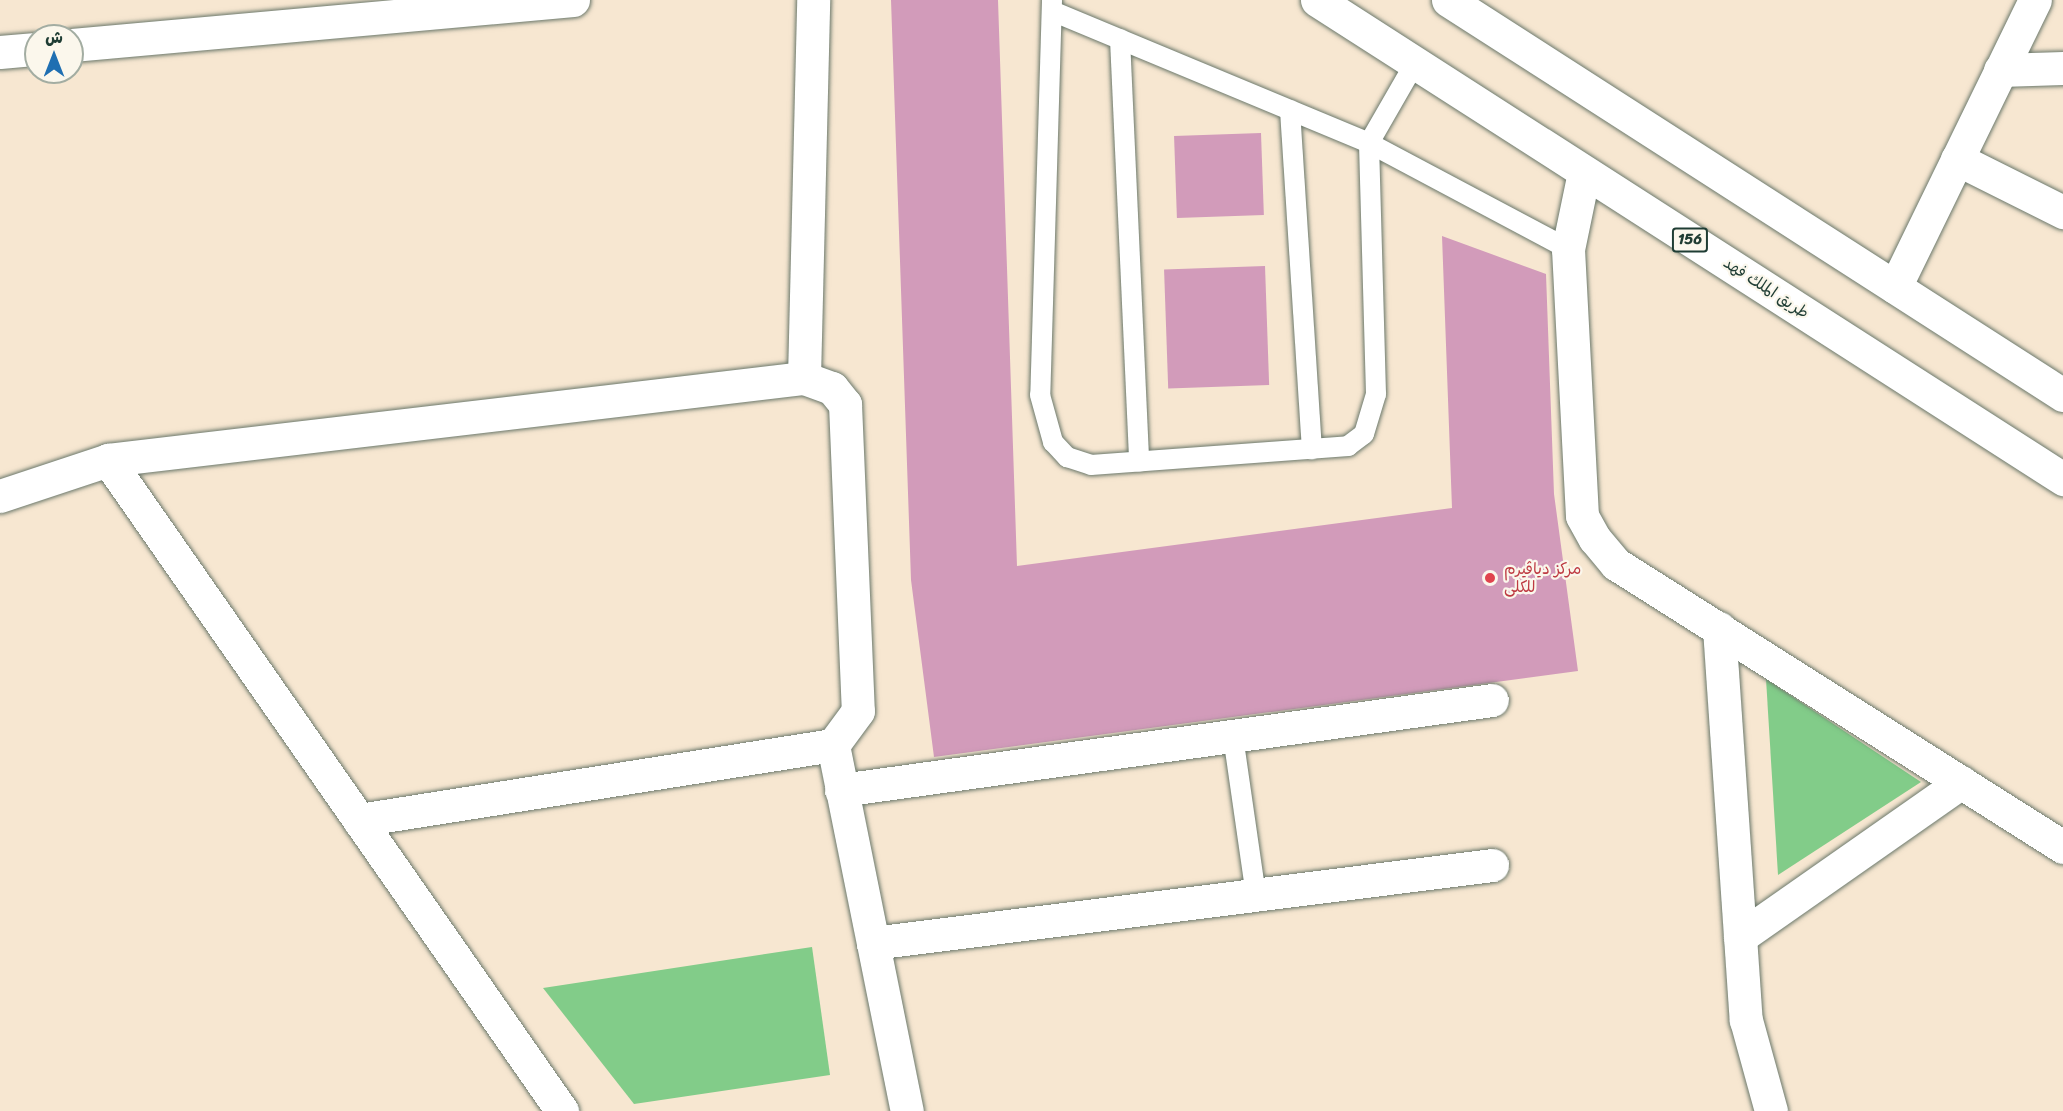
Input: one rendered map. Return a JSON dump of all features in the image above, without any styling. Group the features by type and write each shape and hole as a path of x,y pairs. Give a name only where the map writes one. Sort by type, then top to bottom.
{"main road":[{"path":"84,44 573,0"},
{"path":"804,378 813,0"},
{"name":"طريق الملك فهد","path":"1317,0 2063,479"},
{"path":"1448,0 2063,395"},
{"path":"1895,287 2035,0"},
{"path":"0,52 24,50"},
{"path":"2000,70 2063,68"},
{"path":"1957,159 2063,212"},
{"path":"1584,172 1568,249 1582,516 1616,564 2063,847"},
{"path":"0,496 108,460 804,378 832,388 845,404 858,711 833,745 359,820"},
{"path":"108,460 562,1111"},
{"path":"1719,628 1746,1020 1771,1111"},
{"path":"841,790 1492,700"},
{"path":"833,745 906,1111"},
{"path":"1740,937 1961,782"},
{"path":"873,943 1492,865"}],"lane":[{"path":"1415,63 1369,143 1374,417 1348,446 1091,465 1067,457 1044,421 1040,395 1052,6 1120,39 1369,143 1568,249"},
{"path":"1120,39 1139,462"},
{"path":"1290,110 1312,449"},
{"path":"1233,736 1256,895"}],"green space":[{"path":"1766,679 1921,782 1778,875"},
{"path":"812,947 830,1075 634,1104 543,988"}],"building":[{"path":"891,0 998,0 1017,566 1452,508 1442,236 1546,274 1554,494 1578,671 934,757 911,580"},
{"path":"1261,133 1264,215 1177,218 1174,136"},
{"path":"1265,266 1269,385 1168,388 1164,270"}],"place":[{"name":"مركز دياڤيرم للكلى","path":"1490,578"}]}
